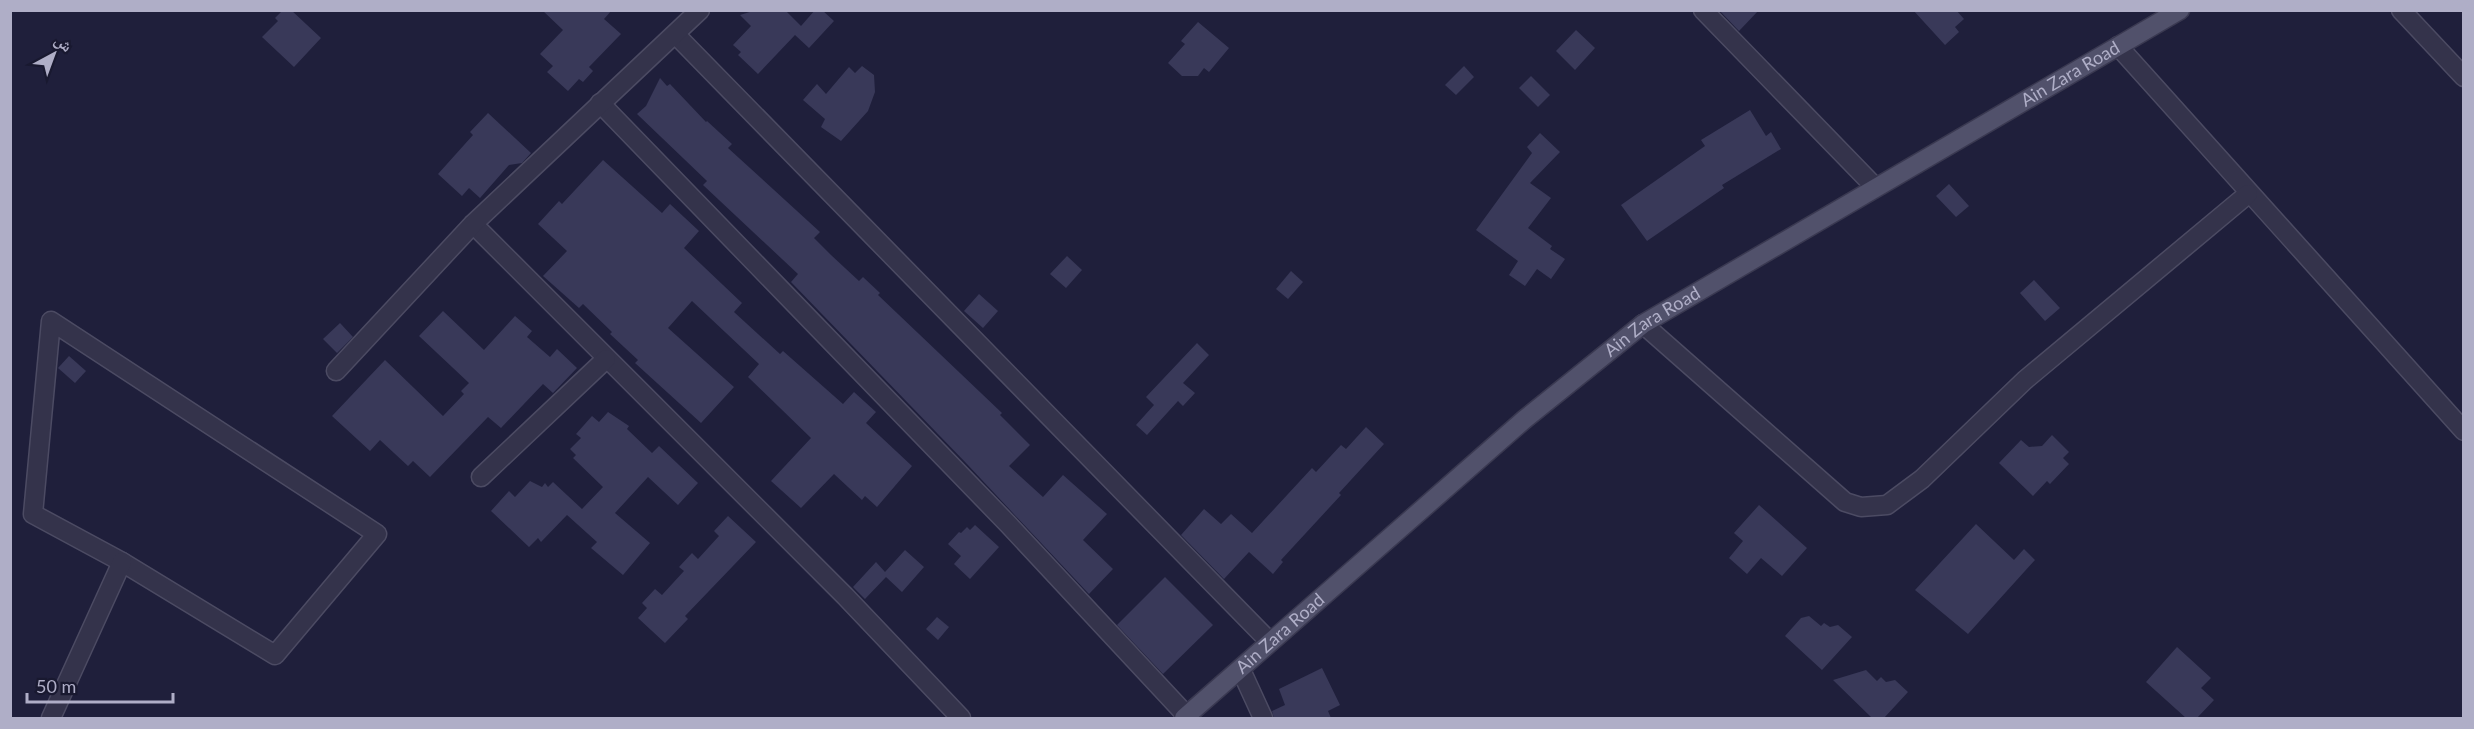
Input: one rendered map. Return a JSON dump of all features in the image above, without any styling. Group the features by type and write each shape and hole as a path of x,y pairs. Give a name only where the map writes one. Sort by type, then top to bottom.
{"main road":[{"name":"Ain Zara Road","path":"1185,717 1525,419 1643,324 2180,10"}],"street":[{"path":"336,371 473,224 700,10"},
{"path":"1703,10 1875,187"},
{"path":"2401,10 2463,77"},
{"path":"676,35 1270,642"},
{"path":"2118,46 2248,194 2463,431"},
{"path":"600,103 1008,524 1185,717"},
{"path":"1643,324 1845,502 1862,507 1887,505 1922,478 2025,380 2248,194"},
{"path":"473,224 845,596 961,718"},
{"path":"51,321 376,534 275,655 122,562 33,514 51,321"},
{"path":"481,477 606,359"},
{"path":"51,718 122,562"},
{"path":"1241,670 1263,718"}],"building":[{"path":"283,10 291,10 321,38 294,67 262,37 278,21 275,18"},
{"path":"542,10 612,10 604,19 621,34 589,67 593,71 583,82 579,79 568,91 547,72 553,66 540,54 563,30"},
{"path":"756,10 785,10 801,26 815,10 822,10 834,21 809,48 795,35 758,74 738,55 741,52 733,45 751,26 740,15"},
{"path":"1719,10 1759,10 1739,31"},
{"path":"1913,10 1956,10 1964,19 1955,27 1959,32 1945,45"},
{"path":"1198,22 1229,48 1209,72 1204,68 1198,76 1182,76 1168,63 1185,44 1181,41"},
{"path":"1576,30 1595,48 1575,70 1556,51"},
{"path":"862,66 874,75 875,92 868,111 841,141 821,127 825,119 803,100 817,84 826,94 849,67 855,73"},
{"path":"1464,66 1474,77 1456,95 1445,85"},
{"path":"1531,76 1550,95 1538,107 1519,88"},
{"path":"660,78 667,86 670,84 706,122 732,144 728,148 820,232 814,238 831,255 859,281 863,277 880,293 878,295 1002,413 1000,415 1030,445 1009,466 1043,497 1063,475 1107,514 1083,540 1113,569 1089,594 791,282 798,274 703,185 707,181 637,114 646,106"},
{"path":"1750,110 1766,136 1771,132 1781,149 1722,185 1724,188 1647,241 1621,205 1705,146 1701,140"},
{"path":"488,113 531,153 522,163 509,165 480,198 469,188 462,196 438,174 473,135 470,132"},
{"path":"1540,133 1560,152 1530,183 1551,198 1528,228 1552,246 1550,249 1565,259 1551,279 1537,269 1525,286 1509,275 1518,261 1476,230 1532,153 1527,147"},
{"path":"603,160 662,213 670,204 699,231 684,248 742,303 734,312 780,354 783,351 843,404 854,392 876,412 866,423 912,466 877,507 865,496 862,500 834,474 801,508 771,481 811,438 748,377 759,364 692,301 668,328 734,387 701,423 635,363 638,360 583,304 579,308 543,276 567,251 538,224 559,201 562,204"},
{"path":"1949,184 1969,206 1956,217 1936,196"},
{"path":"1067,256 1082,270 1066,288 1050,274"},
{"path":"1291,271 1303,282 1288,299 1276,289"},
{"path":"2034,280 2060,308 2045,321 2020,293"},
{"path":"979,294 998,311 983,328 964,311"},
{"path":"443,311 484,350 515,316 532,331 527,337 550,357 557,349 577,368 553,393 543,384 501,428 488,417 430,477 413,461 408,466 380,440 370,451 332,416 385,360 443,416 464,394 461,391 469,383 419,336"},
{"path":"340,323 353,337 337,353 323,339"},
{"path":"1197,343 1209,355 1183,383 1195,393 1183,406 1178,401 1147,435 1136,425 1154,405 1146,397"},
{"path":"69,356 86,371 75,383 58,368"},
{"path":"608,412 629,426 627,429 652,453 659,446 698,483 678,505 648,477 615,513 650,543 623,575 591,548 597,542 567,515 541,542 538,538 529,547 491,511 509,491 515,497 530,481 542,487 545,483 548,487 553,482 582,509 603,487 573,458 576,455 570,449 581,438 576,434 592,416 599,422"},
{"path":"1366,427 1384,444 1281,560 1283,562 1273,574 1249,552 1224,579 1181,535 1204,509 1221,524 1231,514 1252,533 1312,468 1316,472 1341,445 1346,449"},
{"path":"2052,435 2069,452 2063,458 2069,464 2050,484 2047,481 2033,496 1999,463 2021,440 2029,447 2042,446"},
{"path":"1759,505 1807,548 1782,576 1761,558 1747,574 1729,558 1743,541 1734,533"},
{"path":"728,516 756,542 685,616 688,619 665,643 638,618 647,608 642,603 655,589 662,595 684,571 679,567 692,553 698,559 719,536 714,531"},
{"path":"1976,524 2014,560 2024,549 2035,560 1968,634 1915,590"},
{"path":"975,525 999,547 970,579 954,564 961,556 948,544 959,532 961,533 967,527 970,530"},
{"path":"905,550 924,567 902,592 886,577 865,599 853,587 876,562 885,572"},
{"path":"1165,577 1213,625 1163,674 1117,625"},
{"path":"1809,616 1821,626 1824,623 1830,627 1838,625 1852,637 1822,670 1785,636 1801,618"},
{"path":"937,617 949,627 938,640 926,629"},
{"path":"2177,647 2211,678 2201,688 2214,700 2197,718 2186,718 2146,682"},
{"path":"1322,668 1340,705 1328,711 1331,718 1274,718 1272,711 1285,705 1279,689"},
{"path":"1866,670 1877,681 1881,677 1886,682 1895,680 1908,692 1884,718 1872,718 1833,680"}]}
